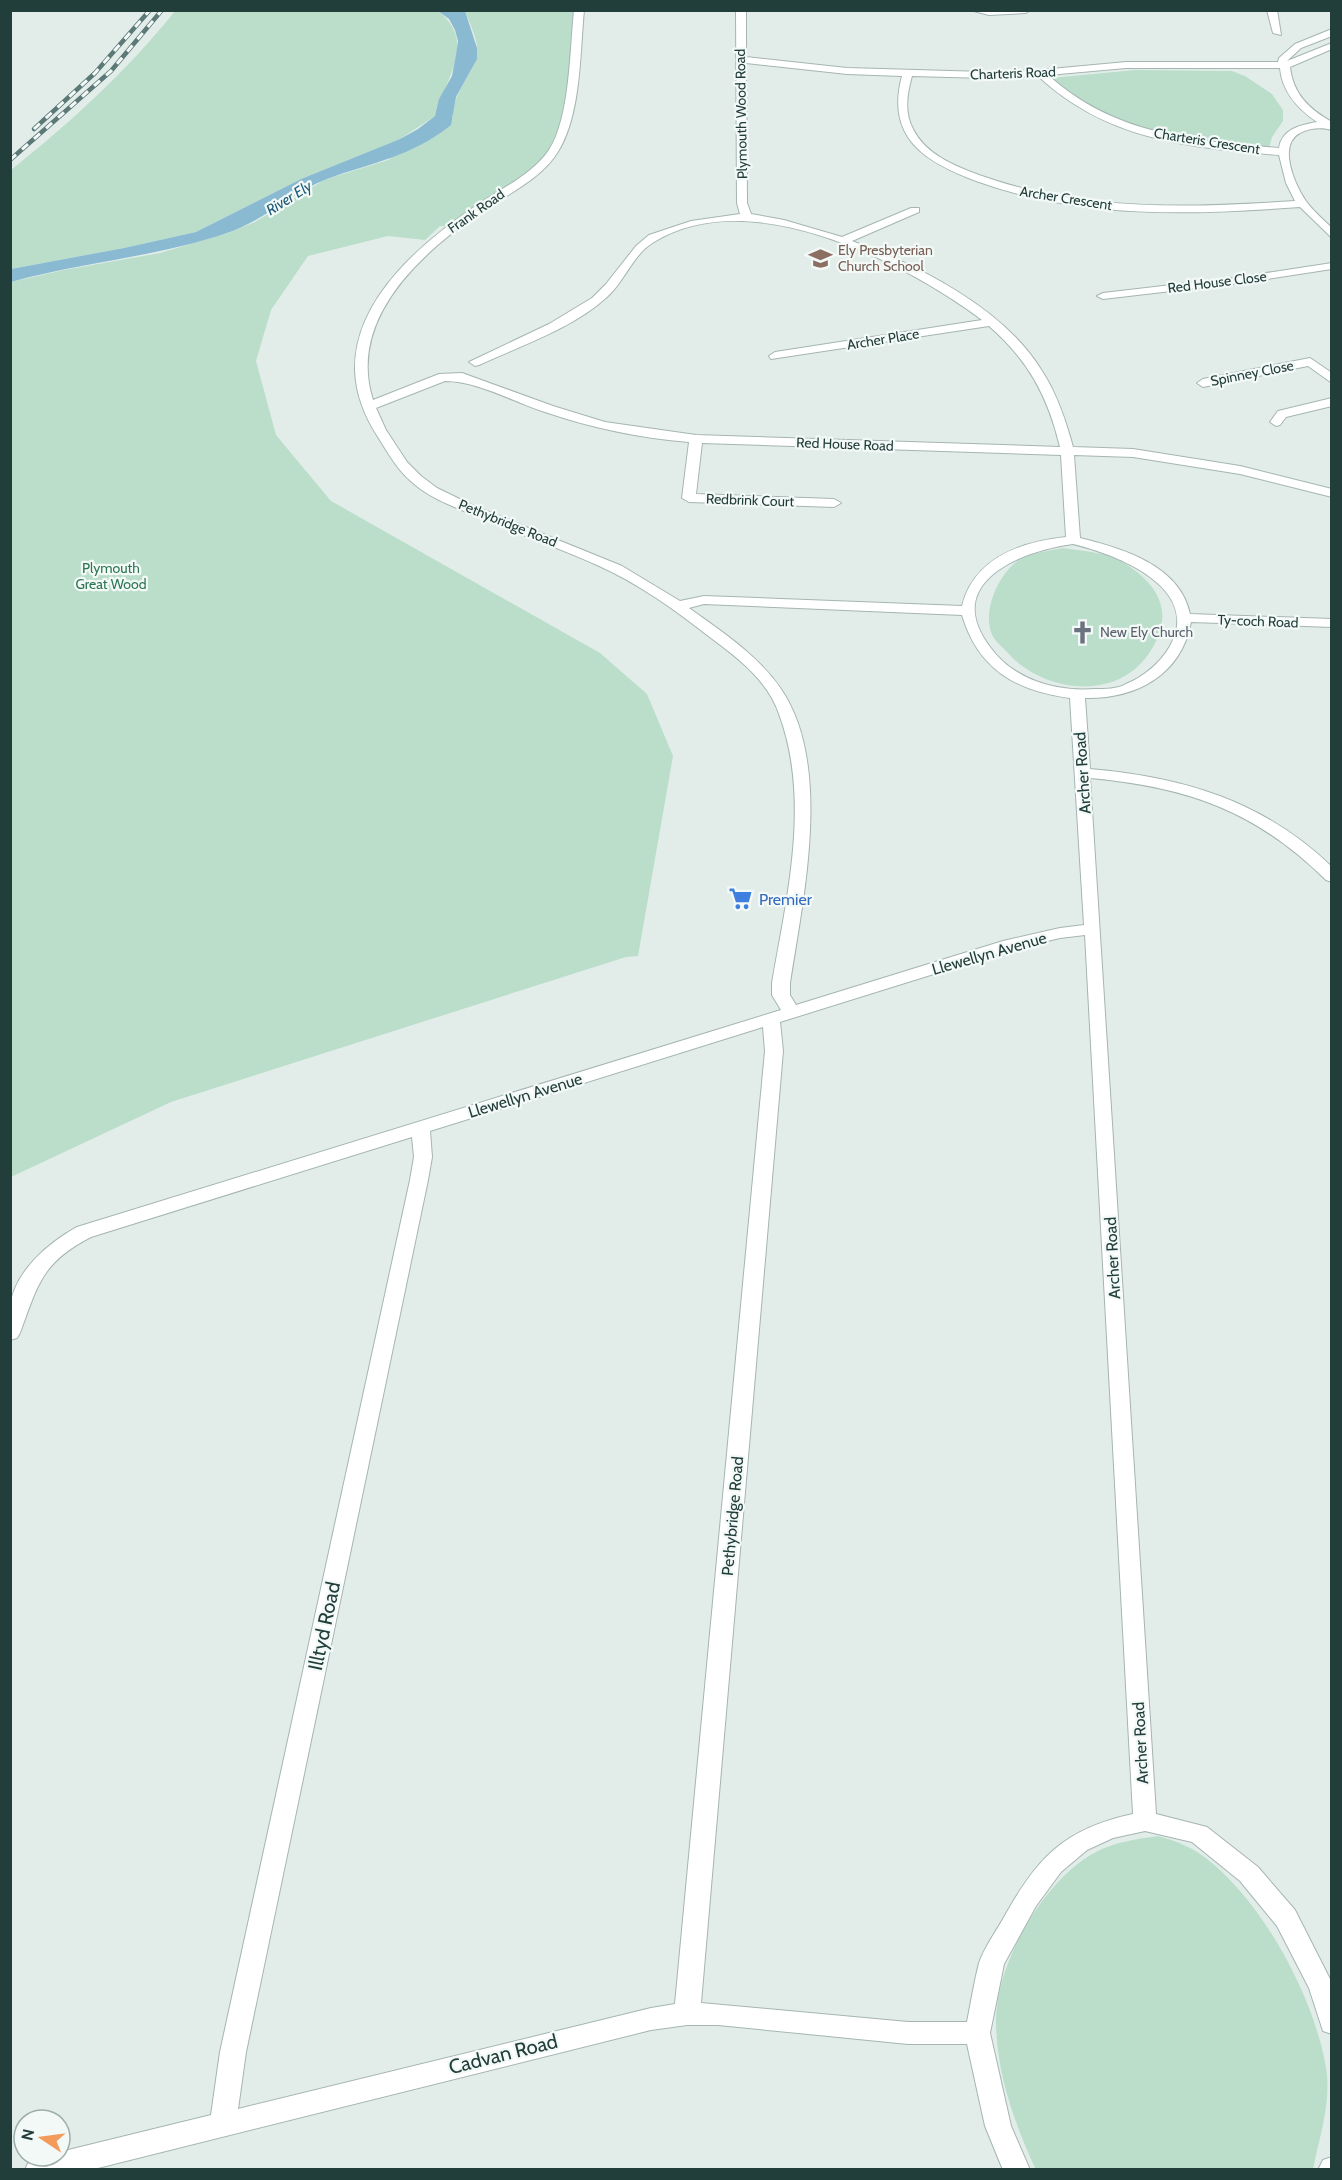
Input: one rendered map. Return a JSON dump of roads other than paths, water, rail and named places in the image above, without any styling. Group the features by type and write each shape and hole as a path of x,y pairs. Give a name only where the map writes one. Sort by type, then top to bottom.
{"street":[{"name":"Frank Road","path":"369,406 360,364 366,332 375,312 408,269 436,239 534,171 555,148 561,137 579,10"},
{"name":"Plymouth Wood Road","path":"741,10 742,203 746,217"},
{"path":"974,10 988,12 1026,10"},
{"path":"1272,10 1278,33"},
{"path":"1329,126 1306,108 1293,93 1286,79 1286,65 1282,60 1288,53 1315,38 1332,32"},
{"path":"1315,38 1319,46 1331,44"},
{"path":"1286,65 1331,44"},
{"name":"Charteris Road","path":"740,59 907,75 1040,73 1126,65 1286,65"},
{"name":"Charteris Crescent","path":"1040,73 1057,92 1098,115 1126,126 1197,142 1283,152"},
{"name":"Archer Crescent","path":"907,75 902,96 902,109 905,122 921,147 951,167 986,182 1074,202 1129,207 1209,209 1300,204"},
{"path":"1329,126 1302,129 1290,134 1284,144 1283,152 1287,180 1300,204 1332,235"},
{"path":"842,241 915,210"},
{"path":"476,362 570,318 598,298 620,277 646,243 660,235 691,224 746,217 800,226 888,259 930,282 991,322 1022,351 1035,369 1056,411 1067,451 1073,540"},
{"name":"Red House Close","path":"1103,296 1240,280 1332,266"},
{"name":"Archer Place","path":"775,356 991,322"},
{"name":"Spinney Close","path":"1203,383 1310,362 1332,379"},
{"name":"Red House Road","path":"369,406 443,377 453,376 462,377 580,421 645,435 696,439 1133,453 1240,470 1332,493"},
{"path":"1276,422 1282,414 1332,402"},
{"name":"Pethybridge Road","path":"369,406 378,427 398,457 414,477 431,490 456,503 566,546 620,571 678,606 736,650 774,688 786,713 795,743 803,795 801,847 781,983 781,995 792,1013"},
{"name":"Redbrink Court","path":"696,439 689,498 834,503"},
{"path":"1073,540 1105,548 1134,560 1160,578 1176,596 1185,618 1183,639 1154,674 1132,688 1109,693 1077,695 1042,689 1022,681 1002,668 976,638 968,611 973,594 984,574 998,562 1031,546 1073,540"},
{"path":"678,606 704,600 968,611"},
{"name":"Ty-coch Road","path":"1185,618 1332,623"},
{"name":"Archer Road","path":"1077,695 1093,929 1145,1821"},
{"path":"1082,773 1143,779 1212,797 1248,812 1282,832 1312,855 1332,877"},
{"name":"Llewellyn Avenue","path":"10,1333 39,1263 61,1242 84,1232 1009,945 1060,933 1093,929"},
{"name":"Pethybridge Road","path":"687,2014 774,1052 771,1019"},
{"name":"Illtyd Road","path":"223,2124 233,2052 419,1180 423,1157 420,1127"},
{"path":"1017,2169 998,2126 977,2033 992,1962 1027,1899 1052,1865 1080,1843 1109,1828 1145,1821 1199,1834 1249,1874 1286,1918 1321,1987 1332,2023"},
{"name":"Cadvan Road","path":"38,2169 651,2019 687,2014 718,2014 908,2033 977,2033"}],"water":[{"name":"River Ely","path":"438,11 465,11 477,48 477,59 456,97 451,125 436,136 406,152 314,185 253,221 227,233 174,248 11,282 11,269 196,232 301,179 400,139 418,129 435,116 439,99 452,76 456,55 458,41 455,30 449,19"}],"railway":[{"path":"34,129 95,73 150,10"},
{"path":"10,160 111,71 162,10"}],"place":[{"name":"Ely Presbyterian Church School","path":"820,258"},
{"name":"New Ely Church","path":"1082,632"},
{"name":"Premier","path":"741,899"}],"park label":[{"name":"Plymouth Great Wood","path":"111,576"}]}
